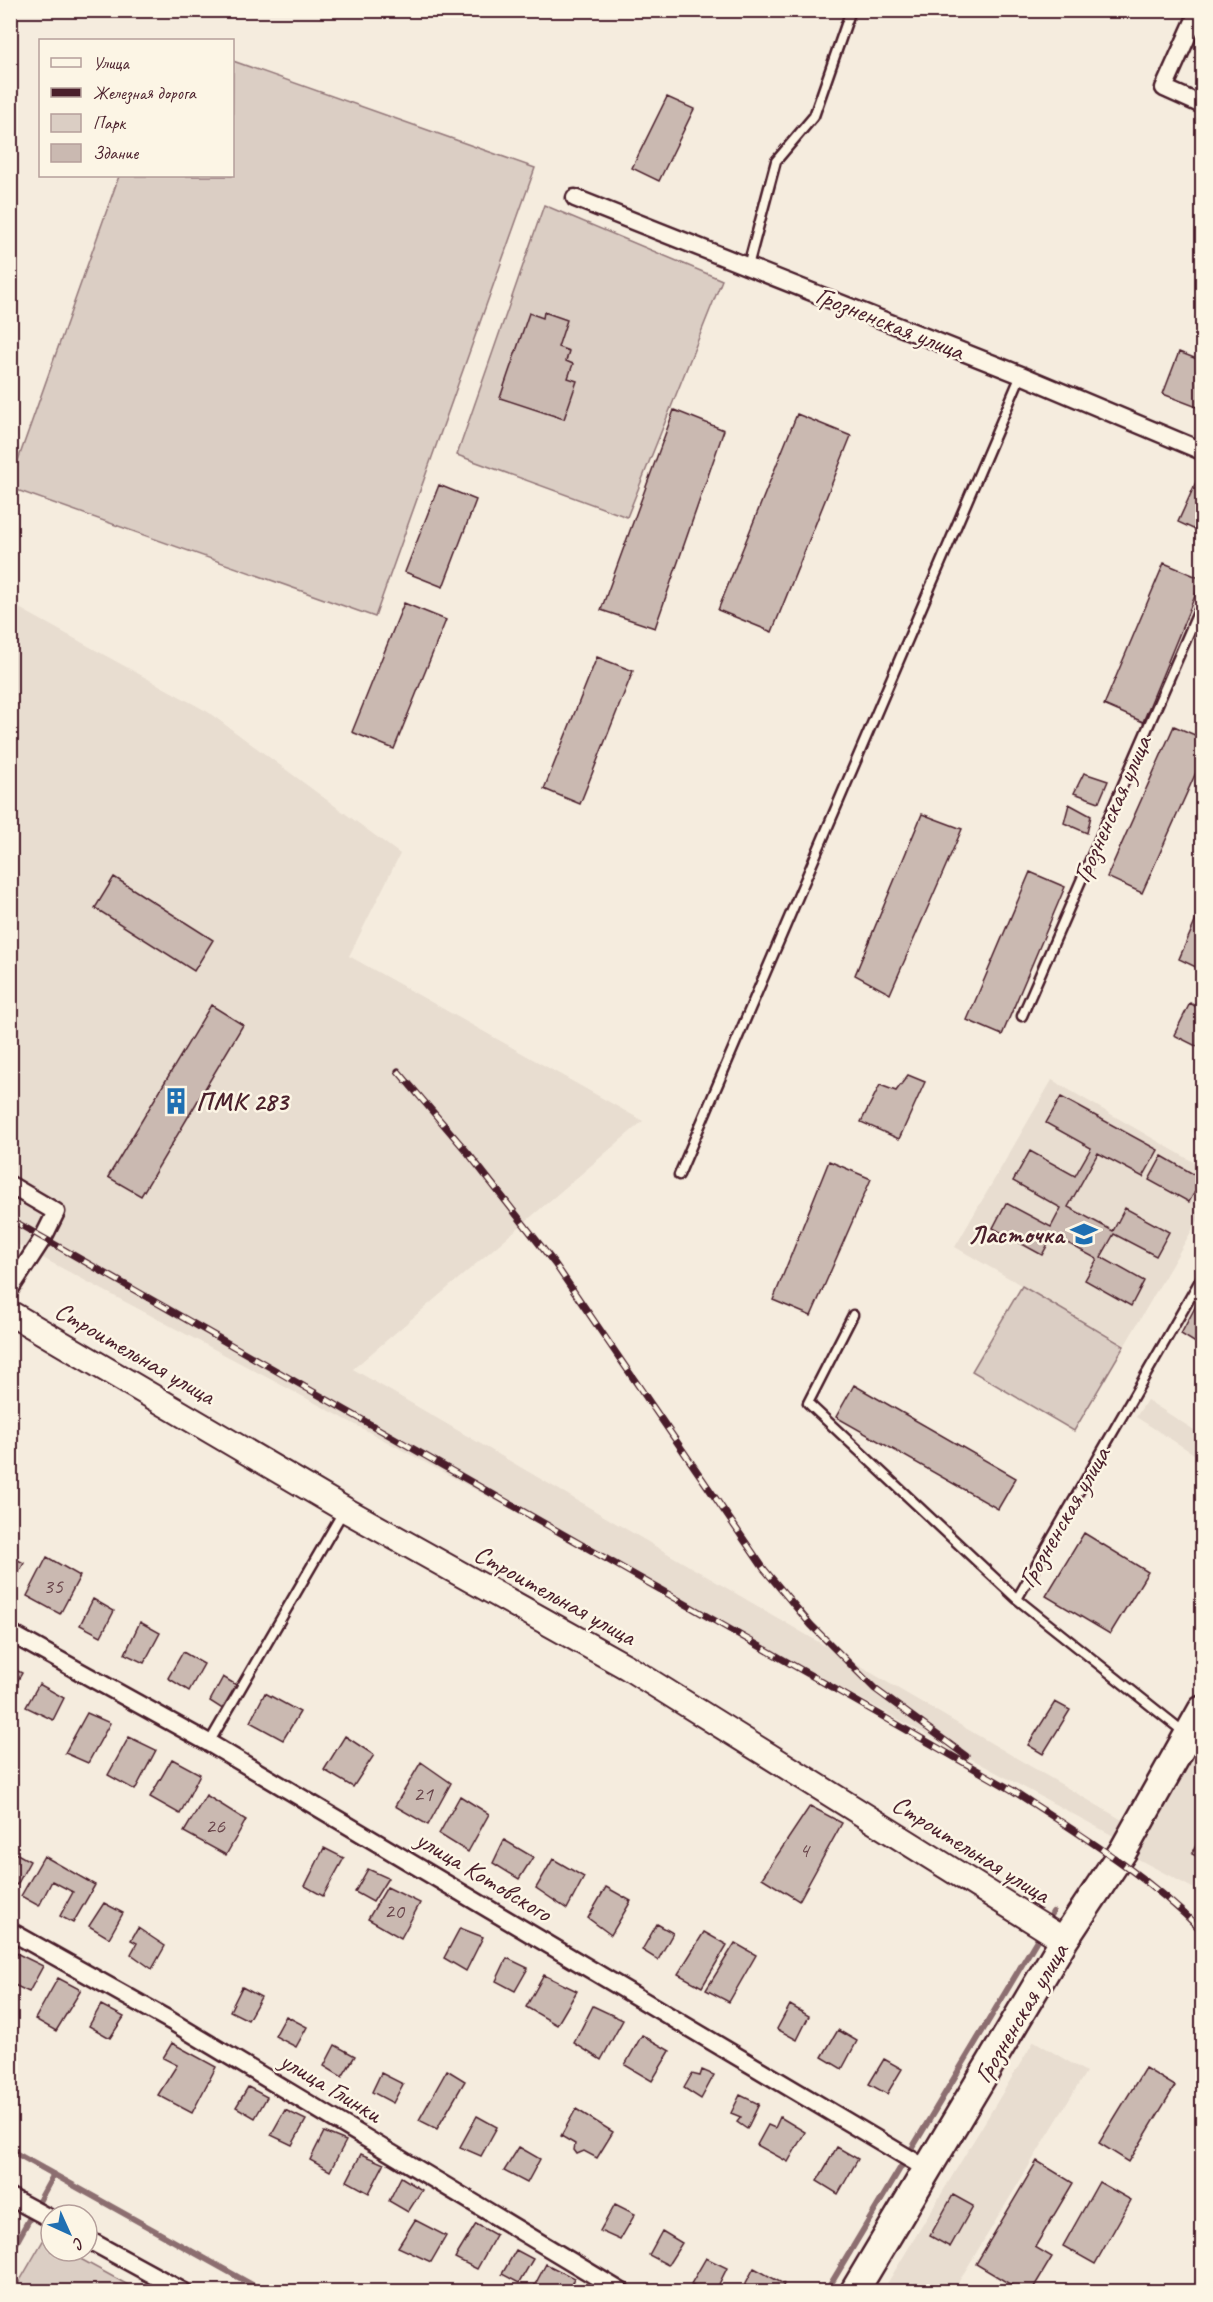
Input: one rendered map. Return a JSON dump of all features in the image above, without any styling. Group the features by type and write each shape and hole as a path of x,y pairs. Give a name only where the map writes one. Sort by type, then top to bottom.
{"main road":[{"name":"Грозненская улица","path":"854,2292 1064,1940 1123,1851 1203,1710"}],"street":[{"path":"1199,10 1164,88 1203,105"},
{"name":"Грозненская улица","path":"575,198 1022,375 1203,451"},
{"path":"10,1185 56,1212 43,1238 10,1289"},
{"name":"Строительная улица","path":"10,1313 344,1509 627,1667 1064,1940"},
{"name":"улица Котовского","path":"10,1633 209,1743 927,2169"},
{"name":"улица Глинки","path":"10,1931 171,2021 622,2292"},
{"path":"10,2197 39,2213"},
{"path":"99,2246 184,2292"}],"lane":[{"path":"748,266 776,161 814,116 851,10"},
{"path":"679,1175 1022,375"},
{"name":"Грозненская улица","path":"1022,1016 1203,603"},
{"name":"Грозненская улица","path":"1188,1735 1017,1599 1203,1277"},
{"path":"854,1315 808,1403 1017,1599"},
{"path":"209,1743 344,1509"}],"shaded area":[{"path":"10,603 208,712 400,854 349,956 643,1121 353,1369 1129,1824 1121,1840 332,1412 11,1241"},
{"path":"1052,1080 1202,1167 1202,1213 1125,1345 955,1247"},
{"path":"1147,1400 1202,1435 1202,1459 1136,1417"},
{"path":"1202,1710 1202,1893 1123,1851"},
{"path":"1034,2041 1086,2072 953,2291 882,2292"}],"green space":[{"path":"234,61 535,168 375,617 11,488 11,480 119,177 234,177"},
{"path":"544,205 722,280 627,517 457,455"},
{"path":"1022,1286 1124,1346 1074,1431 972,1371"},
{"path":"39,2248 39,2263 88,2263 139,2291 14,2291"}],"building":[{"path":"667,97 694,109 659,181 632,168"},
{"path":"544,312 567,320 558,347 569,351 566,361 573,364 568,378 577,381 564,419 500,398 529,313 543,318"},
{"path":"1179,352 1202,361 1202,409 1163,394"},
{"path":"674,410 724,430 655,628 601,610"},
{"path":"797,414 851,436 772,632 718,610"},
{"path":"1202,471 1202,533 1178,522"},
{"path":"439,485 476,500 443,587 405,572"},
{"path":"1164,563 1202,579 1143,722 1104,705"},
{"path":"404,603 446,620 394,749 352,732"},
{"path":"597,657 633,671 580,804 544,789"},
{"path":"1174,726 1202,738 1202,759 1142,893 1107,877"},
{"path":"1084,773 1108,781 1099,802 1074,793"},
{"path":"1069,804 1091,816 1087,833 1064,823"},
{"path":"922,814 962,829 890,994 855,975"},
{"path":"1030,872 1065,887 1002,1035 967,1020"},
{"path":"114,877 213,940 194,971 95,908"},
{"path":"1199,913 1202,914 1202,970 1179,959"},
{"path":"1190,1003 1202,1010 1202,1049 1174,1035"},
{"name":"ПМК 283","path":"211,1005 243,1025 141,1196 108,1177"},
{"path":"908,1075 925,1082 899,1139 861,1122 880,1085 896,1091"},
{"path":"1061,1097 1158,1150 1143,1177 1098,1153 1068,1207 1113,1231 1125,1208 1169,1232 1156,1256 1114,1234 1101,1257 1144,1281 1131,1306 1085,1280 1097,1259 1053,1235 1042,1255 993,1228 1006,1203 1051,1227 1061,1208 1013,1181 1030,1151 1075,1176 1091,1148 1046,1123"},
{"path":"1162,1156 1202,1179 1189,1202 1149,1180"},
{"path":"829,1161 871,1179 811,1316 773,1300"},
{"path":"1198,1302 1202,1305 1202,1347 1181,1334"},
{"path":"854,1385 1016,1478 998,1509 836,1417"},
{"path":"1084,1533 1148,1572 1110,1634 1046,1596"},
{"path":"10,1556 24,1563 11,1587 10,1587"},
{"path":"47,1557 80,1576 60,1614 27,1596"},
{"path":"93,1599 114,1611 101,1636 80,1625"},
{"path":"140,1622 160,1633 144,1663 125,1654"},
{"path":"183,1652 204,1664 189,1691 168,1678"},
{"path":"10,1667 22,1673 10,1694"},
{"path":"223,1677 238,1686 224,1710 210,1701"},
{"path":"39,1684 64,1698 53,1720 26,1707"},
{"path":"265,1693 300,1712 283,1740 250,1722"},
{"path":"1055,1702 1070,1710 1043,1754 1028,1745"},
{"path":"87,1713 110,1723 88,1763 65,1753"},
{"path":"345,1736 374,1755 353,1787 324,1770"},
{"path":"129,1737 156,1750 135,1790 108,1775"},
{"path":"172,1759 200,1774 180,1814 150,1797"},
{"path":"421,1762 451,1783 428,1825 395,1806"},
{"path":"206,1795 246,1820 226,1855 184,1832"},
{"path":"460,1796 489,1814 468,1852 439,1834"},
{"path":"810,1806 842,1823 799,1901 762,1878"},
{"path":"1202,1832 1202,1859 1192,1854"},
{"path":"504,1840 533,1857 519,1879 493,1863"},
{"path":"324,1848 344,1858 323,1896 305,1886"},
{"path":"10,1850 30,1861 17,1885 10,1881"},
{"path":"44,1856 95,1885 73,1923 60,1916 73,1892 52,1881 39,1906 21,1896"},
{"path":"553,1859 584,1877 567,1909 536,1888"},
{"path":"368,1869 388,1878 373,1902 355,1892"},
{"path":"387,1887 420,1903 401,1938 368,1919"},
{"path":"606,1887 631,1901 611,1935 588,1918"},
{"path":"104,1903 123,1913 109,1938 89,1926"},
{"path":"657,1924 673,1933 658,1960 642,1950"},
{"path":"138,1928 165,1946 152,1969 131,1954 137,1943 131,1940"},
{"path":"460,1928 483,1937 466,1971 444,1958"},
{"path":"704,1932 727,1945 702,1987 678,1974"},
{"path":"735,1943 756,1955 729,2002 706,1990"},
{"path":"16,1953 43,1966 29,1992 10,1983 10,1963"},
{"path":"507,1958 528,1968 515,1991 496,1981"},
{"path":"544,1975 577,1991 557,2025 526,2007"},
{"path":"58,1978 81,1990 56,2031 35,2019"},
{"path":"242,1987 261,1997 248,2020 230,2011"},
{"path":"101,2005 124,2017 110,2038 89,2026"},
{"path":"790,2005 809,2016 797,2040 777,2029"},
{"path":"593,2006 623,2020 601,2060 574,2043"},
{"path":"286,2016 307,2027 296,2047 275,2036"},
{"path":"838,2030 857,2041 842,2069 822,2057"},
{"path":"642,2035 670,2051 652,2081 625,2065"},
{"path":"172,2043 216,2067 192,2113 158,2095 177,2065 163,2058"},
{"path":"335,2045 355,2056 342,2077 324,2066"},
{"path":"884,2059 902,2069 887,2094 869,2084"},
{"path":"1145,2068 1175,2086 1129,2162 1099,2143"},
{"path":"447,2070 465,2081 437,2129 419,2120"},
{"path":"702,2070 714,2075 701,2099 684,2088 692,2074 700,2076"},
{"path":"381,2073 403,2084 393,2103 372,2092"},
{"path":"248,2087 267,2097 255,2118 236,2107"},
{"path":"740,2095 759,2104 747,2129 737,2122 741,2117 731,2113"},
{"path":"576,2109 613,2132 597,2158 584,2151 577,2154 574,2150 575,2144 561,2136"},
{"path":"285,2110 306,2120 292,2145 271,2135"},
{"path":"477,2116 497,2127 481,2156 460,2147"},
{"path":"780,2117 805,2132 788,2162 757,2145 768,2125 775,2128"},
{"path":"324,2132 346,2141 330,2171 310,2160"},
{"path":"519,2147 540,2159 527,2183 504,2171"},
{"path":"837,2147 858,2159 838,2194 817,2181"},
{"path":"361,2154 384,2164 369,2193 347,2181"},
{"path":"1037,2161 1073,2183 1035,2247 1052,2257 1031,2292 1023,2292 976,2264"},
{"path":"401,2177 422,2190 408,2212 389,2201"},
{"path":"1099,2182 1131,2200 1095,2264 1063,2246"},
{"path":"953,2195 973,2206 950,2247 930,2236"},
{"path":"615,2204 635,2214 620,2240 600,2231"},
{"path":"415,2220 446,2236 431,2262 398,2247"},
{"path":"476,2224 496,2235 477,2269 455,2258"},
{"path":"662,2231 682,2243 668,2265 649,2255"},
{"path":"516,2250 533,2259 519,2283 502,2274"},
{"path":"706,2258 727,2268 715,2292 708,2292 691,2284"},
{"path":"546,2264 574,2278 568,2292 531,2292"},
{"path":"754,2268 784,2284 780,2292 741,2292"}],"waterway":[{"path":"1046,1924 1053,1912"},
{"path":"826,2292 1041,1933"},
{"path":"10,2150 265,2292"},
{"path":"10,2254 54,2174"}],"railway":[{"path":"398,1071 468,1153 555,1264 764,1569 811,1625 875,1689 966,1756"},
{"path":"10,1219 1012,1790 1135,1873 1202,1931"}],"place":[{"name":"ПМК 283","path":"176,1101"},
{"name":"Ласточка","path":"1084,1234"}]}
